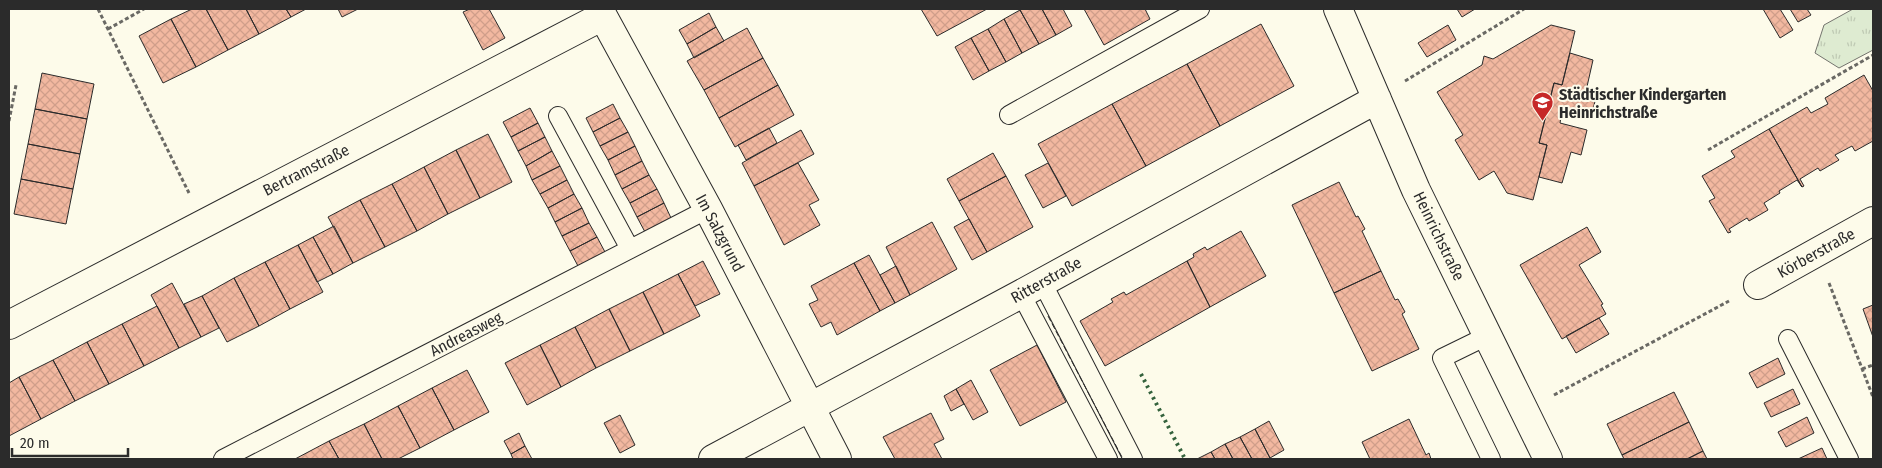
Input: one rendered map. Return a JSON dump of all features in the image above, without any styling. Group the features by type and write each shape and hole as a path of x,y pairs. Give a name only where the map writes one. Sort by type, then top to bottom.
{"street":[{"name":"Heinrichstraße","path":"1338,9 1416,190 1548,459"},
{"name":"Im Salzgrund","path":"601,12 708,209 837,459"},
{"name":"Bertramstraße","path":"9,325 601,12"},
{"name":"Ritterstraße","path":"713,459 1031,288 1376,98"},
{"name":"Körberstraße","path":"1758,285 1873,221"}],"lane":[{"path":"1009,115 1200,9"},
{"path":"558,116 630,249"},
{"name":"Andreasweg","path":"223,459 708,209"},
{"path":"1031,288 1108,459"},
{"path":"1031,288 1133,459"},
{"path":"1487,336 1442,358 1491,459"},
{"path":"1788,338 1849,459"}],"path":[{"path":"98,9 204,223"},
{"path":"108,29 144,9"},
{"path":"1376,98 1524,9"},
{"path":"1708,150 1873,55"},
{"path":"9,120 16,85"},
{"path":"1817,253 1873,397"},
{"path":"1524,412 1758,285"},
{"path":"1862,369 1873,365"}],"green space":[{"path":"1853,9 1873,9 1873,50 1839,68 1815,53 1824,25"}],"building":[{"path":"192,9 206,9 228,50 196,67 171,19"},
{"path":"206,9 246,9 259,34 228,50"},
{"path":"246,9 286,9 291,17 259,34"},
{"path":"286,9 306,9 291,17"},
{"path":"338,9 358,9 342,17"},
{"path":"470,9 489,9 505,38 483,50 463,12"},
{"path":"921,9 987,9 937,36"},
{"path":"1042,9 1056,35 1039,44 1020,10"},
{"path":"1042,9 1063,9 1072,26 1056,35"},
{"path":"1084,9 1145,9 1150,19 1104,45"},
{"path":"1457,9 1475,9 1462,17"},
{"path":"1763,9 1780,9 1793,30 1780,38"},
{"path":"1790,9 1807,9 1811,15 1798,22"},
{"path":"1020,10 1039,44 1022,53 1004,19"},
{"path":"709,13 716,27 687,44 679,30"},
{"path":"171,19 196,67 163,83 139,36"},
{"path":"1004,19 1022,53 1006,62 988,29"},
{"path":"1261,24 1294,86 1220,126 1187,64"},
{"path":"1448,25 1456,40 1427,57 1418,43"},
{"path":"1551,25 1575,31 1562,85 1554,83 1539,143 1547,145 1533,200 1507,193 1494,171 1479,180 1455,140 1463,135 1437,92 1482,65 1484,56 1493,59"},
{"path":"716,27 724,41 694,58 687,44"},
{"path":"747,28 763,58 704,90 687,61"},
{"path":"988,29 1006,62 989,71 971,38"},
{"path":"971,38 989,71 973,80 955,47"},
{"path":"1570,53 1593,60 1586,91 1597,93 1591,118 1562,111 1560,123 1587,130 1581,155 1571,152 1562,183 1539,177 1547,145 1539,143 1554,83 1562,85"},
{"path":"763,58 778,85 719,118 704,90"},
{"path":"1187,64 1220,126 1146,166 1112,104"},
{"path":"42,73 94,84 87,119 35,109"},
{"path":"1864,75 1873,91 1873,141 1855,151 1852,146 1835,155 1839,160 1820,171 1818,168 1800,179 1804,186 1802,187 1769,129 1807,107 1811,113 1828,104 1825,98"},
{"path":"778,85 794,115 735,147 719,118"},
{"path":"613,104 620,118 593,132 586,118"},
{"path":"1112,104 1146,166 1072,206 1038,144"},
{"path":"530,108 538,123 511,137 503,122"},
{"path":"35,109 87,119 80,154 28,144"},
{"path":"620,118 628,132 600,146 593,132"},
{"path":"538,123 545,137 518,151 511,137"},
{"path":"769,128 777,143 746,160 738,145"},
{"path":"1769,129 1802,187 1797,180 1779,191 1780,193 1764,203 1768,210 1749,221 1747,218 1729,229 1731,232 1728,233 1709,201 1715,198 1702,176 1735,157 1731,151"},
{"path":"801,130 814,154 754,186 742,163"},
{"path":"628,132 635,146 608,160 600,146"},
{"path":"488,134 512,182 480,198 456,150"},
{"path":"545,137 552,151 526,166 518,151"},
{"path":"28,144 80,154 73,189 21,179"},
{"path":"635,146 642,161 615,175 608,160"},
{"path":"456,150 480,198 448,214 424,167"},
{"path":"552,151 560,166 532,180 526,166"},
{"path":"993,153 1006,176 959,201 947,179"},
{"path":"642,161 649,175 622,189 615,175"},
{"path":"798,163 819,200 809,205 820,225 784,245 754,186"},
{"path":"1048,163 1066,196 1043,208 1025,175"},
{"path":"560,166 567,180 540,194 532,180"},
{"path":"424,167 448,214 417,231 392,184"},
{"path":"649,175 657,189 630,203 622,189"},
{"path":"1006,176 1033,227 987,252 959,201"},
{"path":"21,179 73,189 66,224 14,214"},
{"path":"567,180 574,194 548,208 540,194"},
{"path":"1339,182 1356,217 1358,216 1365,229 1362,231 1381,271 1334,293 1292,205"},
{"path":"392,184 417,231 385,247 360,200"},
{"path":"657,189 664,203 637,217 630,203"},
{"path":"574,194 582,208 555,222 548,208"},
{"path":"360,200 385,247 353,263 328,217"},
{"path":"664,203 671,218 645,232 637,217"},
{"path":"582,208 589,223 562,236 555,222"},
{"path":"969,219 987,252 972,260 954,227"},
{"path":"932,222 957,269 910,295 886,247"},
{"path":"589,223 597,237 570,251 562,236"},
{"path":"334,226 353,263 333,274 313,237"},
{"path":"1587,227 1601,252 1579,265 1603,304 1601,305 1606,314 1562,339 1520,265"},
{"path":"1241,231 1266,276 1210,307 1187,261 1194,257 1193,254 1205,247 1207,250"},
{"path":"313,237 333,274 317,282 298,245"},
{"path":"597,237 605,252 578,266 570,251"},
{"path":"298,245 323,292 290,309 265,262"},
{"path":"869,255 895,303 880,311 854,263"},
{"path":"703,261 720,294 695,306 678,274"},
{"path":"1187,261 1210,307 1105,366 1080,321 1113,302 1111,299 1124,292 1126,295"},
{"path":"265,262 290,309 259,326 234,278"},
{"path":"854,263 880,311 837,335 831,322 821,327 809,304 818,300 811,286"},
{"path":"896,266 910,295 895,303 880,275"},
{"path":"1381,271 1395,300 1398,299 1405,312 1402,314 1419,349 1372,371 1334,293"},
{"path":"678,274 700,316 664,334 643,292"},
{"path":"234,278 259,326 227,342 202,296"},
{"path":"172,283 201,337 179,348 151,295"},
{"path":"643,292 664,334 630,351 609,309"},
{"path":"202,296 219,328 201,337 184,304"},
{"path":"1873,305 1873,337 1863,309"},
{"path":"157,306 179,348 144,366 122,324"},
{"path":"609,309 630,351 596,368 575,327"},
{"path":"1599,318 1609,334 1576,353 1566,336"},
{"path":"122,324 144,366 109,384 87,342"},
{"path":"575,327 596,368 561,387 540,345"},
{"path":"87,342 109,384 75,401 53,360"},
{"path":"540,345 561,387 527,405 505,363"},
{"path":"1037,345 1066,402 1020,426 990,370"},
{"path":"1778,358 1785,374 1757,388 1749,373"},
{"path":"53,360 75,401 41,419 19,377"},
{"path":"467,370 489,412 454,430 432,388"},
{"path":"19,377 41,419 9,436 9,383"},
{"path":"971,380 988,412 973,420 956,389"},
{"path":"432,388 454,430 420,448 398,406"},
{"path":"956,389 964,404 951,411 944,396"},
{"path":"1793,389 1800,404 1771,417 1764,403"},
{"path":"1674,392 1689,422 1622,455 1607,424"},
{"path":"398,406 420,448 398,459 382,459 364,424"},
{"path":"931,413 944,439 934,444 942,459 895,459 883,437"},
{"path":"620,415 635,445 620,453 604,423"},
{"path":"1807,417 1814,433 1786,447 1778,432"},
{"path":"1409,419 1426,455 1429,453 1431,459 1370,459 1362,442"},
{"path":"1269,421 1284,450 1270,458 1255,429"},
{"path":"1689,422 1703,451 1687,459 1624,459 1622,455"},
{"path":"364,424 382,459 339,459 329,441"},
{"path":"1255,429 1270,458 1252,459 1240,437"},
{"path":"519,433 525,446 511,454 504,441"},
{"path":"1240,437 1252,459 1233,459 1225,444"},
{"path":"329,441 339,459 295,459"},
{"path":"1225,444 1233,459 1215,459 1211,452"},
{"path":"525,446 532,459 513,459 511,454"},
{"path":"1822,448 1827,459 1798,459"},
{"path":"1703,451 1707,459 1687,459"},
{"path":"1211,452 1215,459 1197,459"}],"hedge":[{"path":"1141,374 1185,459"}],"fence":[{"path":"1048,316 1123,459"}],"place":[{"name":"Städtischer Kindergarten Heinrichstraße","path":"1543,122"}]}
